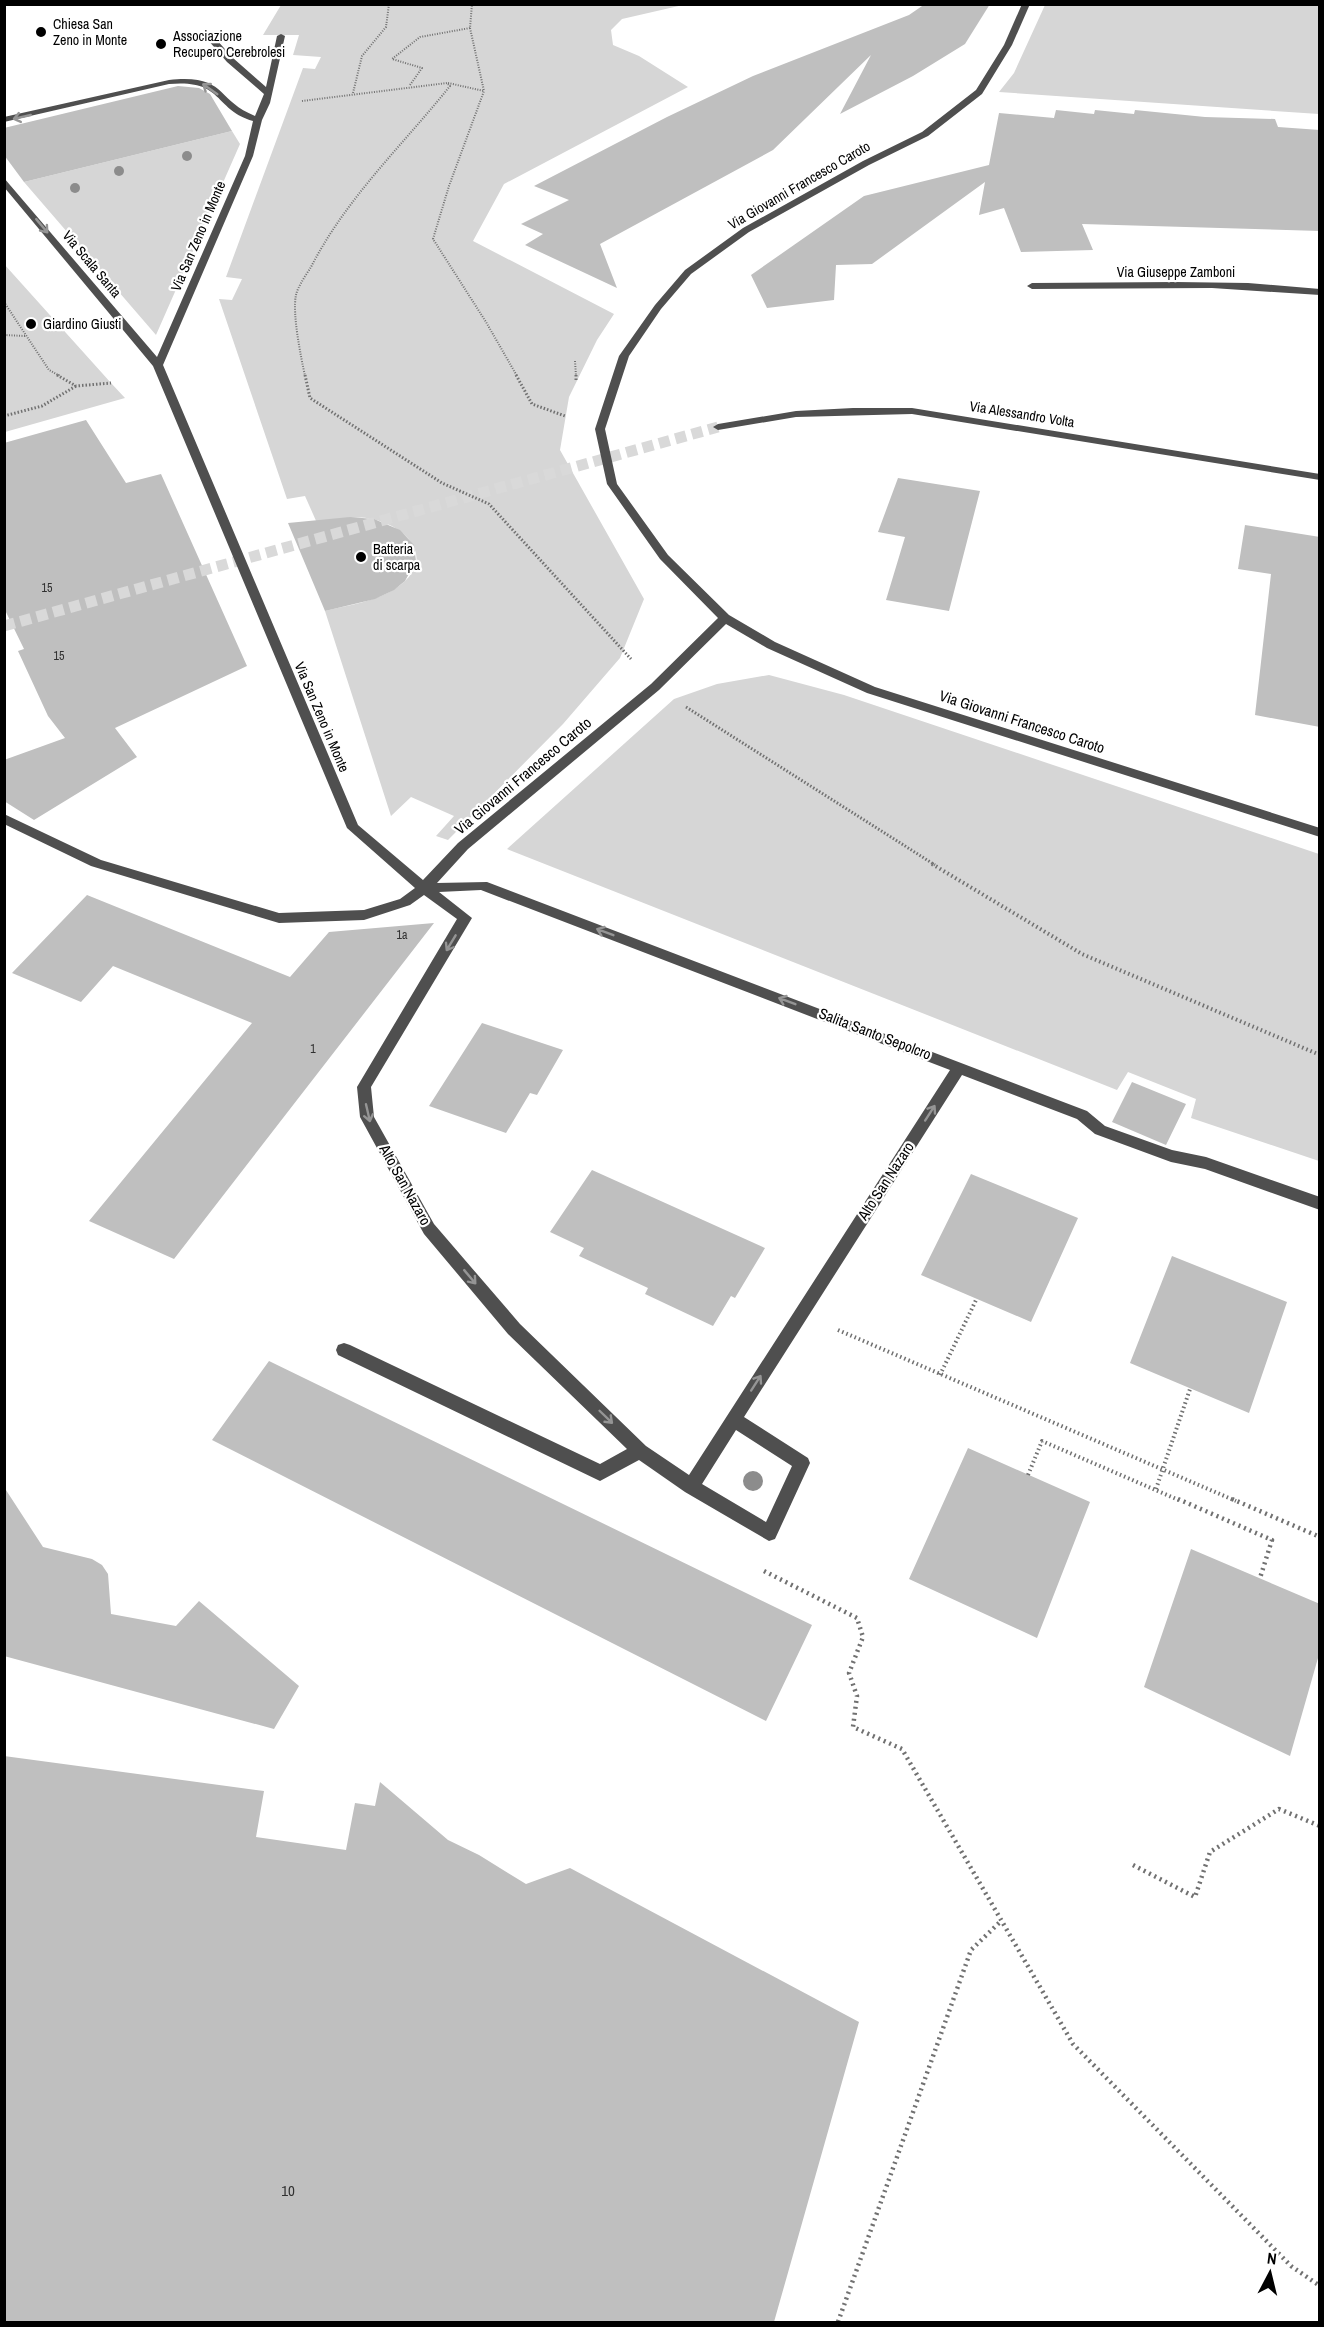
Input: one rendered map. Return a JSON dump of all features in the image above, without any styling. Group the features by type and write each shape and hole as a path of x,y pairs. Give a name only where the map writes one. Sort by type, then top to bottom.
{"street":[{"name":"Via Giovanni Francesco Caroto","path":"1026,4 1008,45 979,92 925,134 866,163 746,230 688,272 658,307 624,356 600,429 612,484 664,557 724,618 771,645 871,690 1320,833"},
{"name":"Via San Zeno in Monte","path":"281,36 268,93 249,156 158,365 353,828 424,888"},
{"path":"212,40 230,60 268,93"},
{"path":"4,120 169,82 187,81 204,83 247,118 258,120"},
{"name":"Via Scala Santa","path":"4,181 158,365"},
{"name":"Via Giuseppe Zamboni","path":"1032,286 1177,284 1275,287 1320,292"},
{"name":"Via Alessandro Volta","path":"718,427 796,414 912,411 1320,477"},
{"name":"Via Giovanni Francesco Caroto","path":"424,888 464,846 655,687 724,618"},
{"path":"4,818 96,863 279,918 364,915 405,902 424,888"},
{"name":"Salita Santo Sepolcro","path":"424,888 482,885 1082,1115 1101,1130 1171,1156 1206,1163 1320,1204"},
{"name":"Alto San Nazaro","path":"424,888 465,918 364,1087 367,1117 429,1229 514,1329 640,1451 691,1486 960,1067"},
{"path":"344,1350 600,1473 640,1451"},
{"path":"691,1486 769,1533 802,1463 733,1419"}],"path":[{"path":"353,93 362,56 386,27 389,4"},
{"path":"472,4 470,28 484,91 449,186 433,239 486,322 532,404 600,429"},
{"path":"410,86 422,68 392,59 420,37 470,28"},
{"path":"447,83 484,91"},
{"path":"4,302 49,370 76,386"},
{"path":"4,335 26,336"},
{"path":"575,361 576,388"},
{"path":"4,416 42,406 76,386 111,383"},
{"path":"940,1375 977,1298"},
{"path":"801,1314 1320,1537"},
{"path":"1156,1489 1190,1389"},
{"path":"1028,1475 1042,1441 1272,1540 1260,1578"},
{"path":"860,1646 849,1673 857,1696 853,1727 902,1749 1073,2044 1292,2266 1320,2286"},
{"path":"1133,1865 1195,1897 1210,1852 1279,1809 1320,1826"},
{"path":"838,2322 971,1950 1001,1921"}],"shaded area":[{"path":"281,5 683,5 622,19 611,30 613,45 639,56 688,87 504,184 473,241 614,314 597,340 569,397 560,450 644,599 620,658 563,724 448,840 436,836 454,816 411,797 391,816 325,611 371,600 396,588 408,578 415,567 414,546 398,529 372,519 351,518 317,523 305,496 287,499 219,299 232,300 242,279 226,277 303,68 315,69 321,57 293,55 299,35 263,35"},
{"path":"1045,5 1319,5 1319,114 999,92 1014,73"},
{"path":"232,131 240,144 156,335 24,182"},
{"name":"Giardino Giusti","path":"4,264 111,383 125,398 5,432"},
{"path":"769,675 844,695 1319,854 1319,1161 1191,1118 1196,1099 1128,1072 1117,1090 507,849 674,699 717,684"}],"building":[{"path":"925,4 990,4 965,44 913,76 840,114 871,55 773,150 600,244 617,288 525,245 543,234 521,224 569,200 534,186 667,117 753,76 909,15"},
{"path":"178,86 199,88 210,94 232,131 24,182 4,155 4,128"},
{"path":"1056,110 1094,114 1095,110 1134,114 1135,110 1205,117 1275,119 1278,127 1320,130 1320,231 1082,224 1093,250 1021,252 1004,208 979,215 985,182 872,264 836,265 834,300 767,308 751,275 864,196 989,165 999,113 1054,118"},
{"path":"86,420 126,483 161,474 247,666 115,728 137,757 34,820 4,801 4,760 65,738 48,716 18,651 24,649 4,608 4,443"},
{"path":"898,478 980,491 949,611 886,600 905,537 878,532"},
{"path":"350,517 374,519 400,530 414,545 416,561 405,581 394,590 375,599 325,611 288,523"},
{"path":"1245,525 1320,537 1320,727 1255,715 1271,574 1238,569"},
{"path":"87,895 290,977 329,932 434,923 174,1259 89,1221 252,1023 113,966 81,1002 12,973"},
{"path":"482,1023 563,1050 537,1095 530,1093 506,1133 429,1106"},
{"path":"1132,1082 1186,1104 1166,1145 1112,1122"},
{"path":"592,1170 765,1248 735,1298 731,1296 713,1326 645,1294 648,1288 579,1256 584,1248 550,1232"},
{"path":"971,1174 1078,1218 1031,1322 921,1275"},
{"path":"1172,1256 1287,1302 1249,1413 1130,1363"},
{"path":"269,1361 812,1625 766,1721 212,1440"},
{"path":"968,1448 1090,1502 1037,1638 909,1579"},
{"path":"4,1487 43,1547 92,1559 102,1565 108,1574 111,1614 176,1626 199,1601 299,1686 274,1729 4,1656"},
{"path":"1191,1549 1320,1604 1320,1651 1290,1756 1144,1687"},
{"path":"4,1756 264,1791 256,1837 346,1850 355,1803 375,1806 380,1782 448,1840 479,1855 526,1884 570,1868 859,2022 774,2322 4,2322"}],"tunnel":[{"path":"4,626 718,427"}],"place":[{"name":"Chiesa San Zeno in Monte","path":"41,32"},
{"name":"Associazione Recupero Cerebrolesi","path":"161,44"},
{"name":"Giardino Giusti","path":"31,324"},
{"name":"Batteria di scarpa","path":"361,557"}]}
